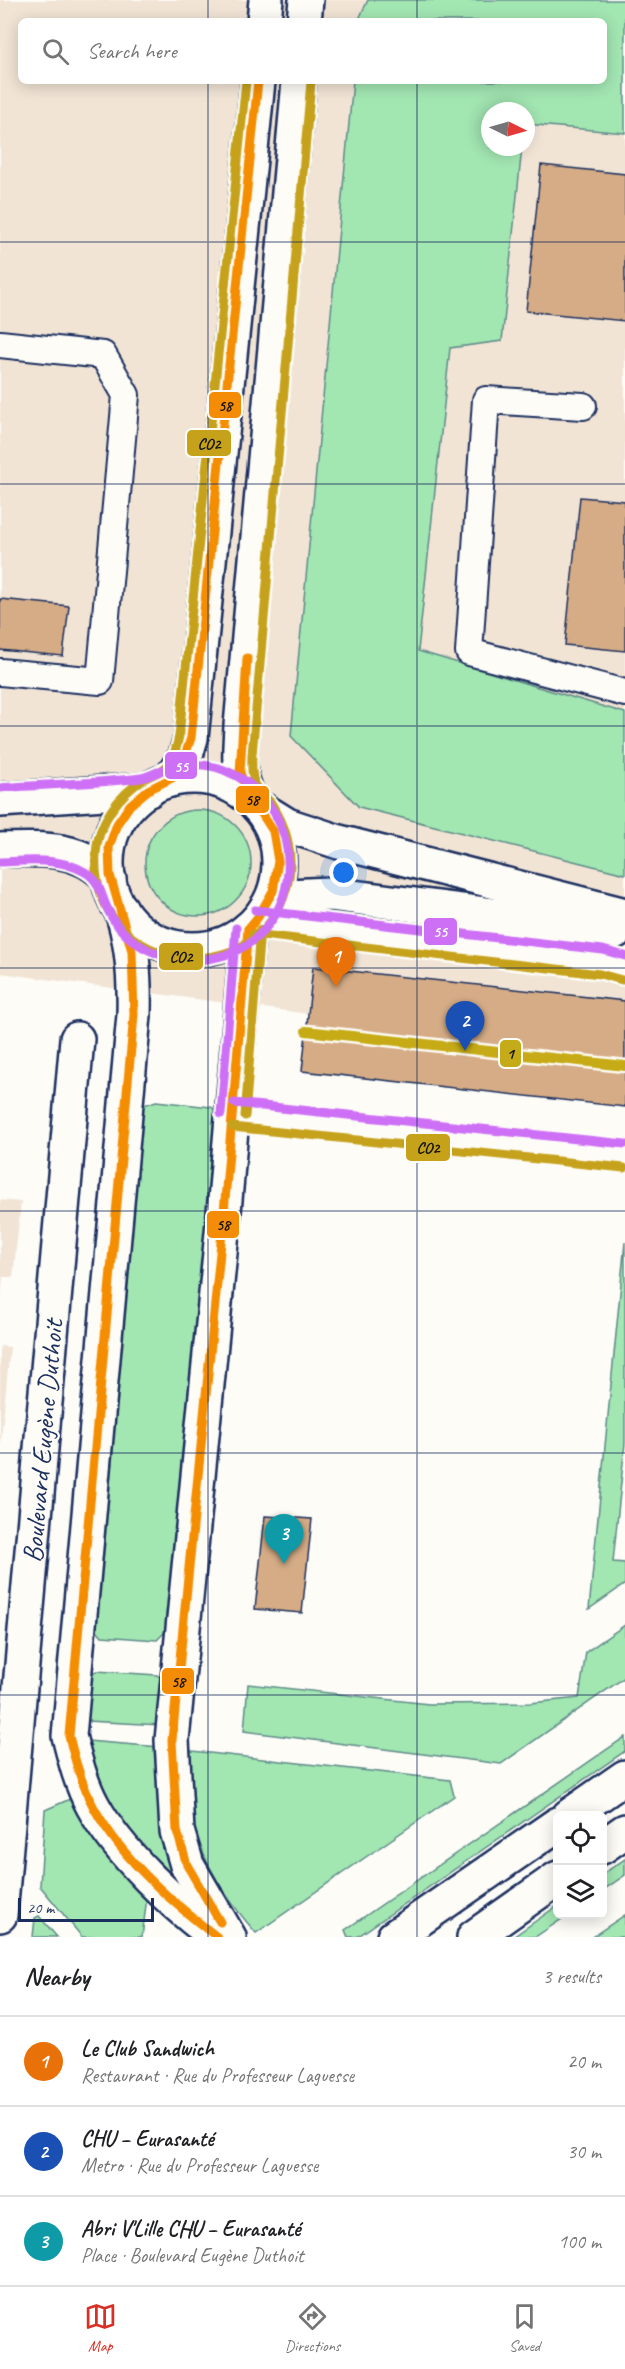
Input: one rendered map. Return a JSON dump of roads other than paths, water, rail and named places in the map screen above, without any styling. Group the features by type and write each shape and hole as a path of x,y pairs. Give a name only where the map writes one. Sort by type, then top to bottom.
{"street":[{"path":"264,18 266,0"},
{"path":"304,18 306,0"},
{"path":"115,894 108,856 113,834 130,804 159,785 185,758 191,738 258,84"},
{"path":"230,1937 187,1864 177,1831 172,1740 233,1116 256,920 276,882 278,852 272,828 243,786 240,773 241,726 299,84"},
{"path":"0,800 159,785 194,777 218,781 287,825 339,842 625,915"},
{"path":"0,850 48,850 80,856 101,869 115,894 144,933 164,943 185,948 218,945 287,896 330,894 625,932"},
{"name":"Boulevard Eugène Duthoit","path":"115,894 131,944 135,984 132,1045 69,1736 78,1771 93,1807 120,1844 189,1916 217,1937"},
{"name":"Boulevard Eugène Duthoit","path":"0,1915 77,1039"},
{"path":"575,1811 625,1777"},
{"path":"394,1937 553,1827"},
{"path":"607,1844 625,1831"},
{"path":"474,1937 553,1882"}],"lane":[{"path":"0,344 103,355 126,395 100,681 0,672"},
{"path":"583,406 486,399 469,652 625,693"},
{"path":"256,920 583,960 625,968"},
{"path":"233,1116 625,1156"}],"place":[{"name":"Le Club Sandwich","path":"336,987"},
{"name":"CHU – Eurasanté","path":"465,1051"},
{"name":"Abri V'Lille CHU – Eurasanté","path":"284,1564"}]}
